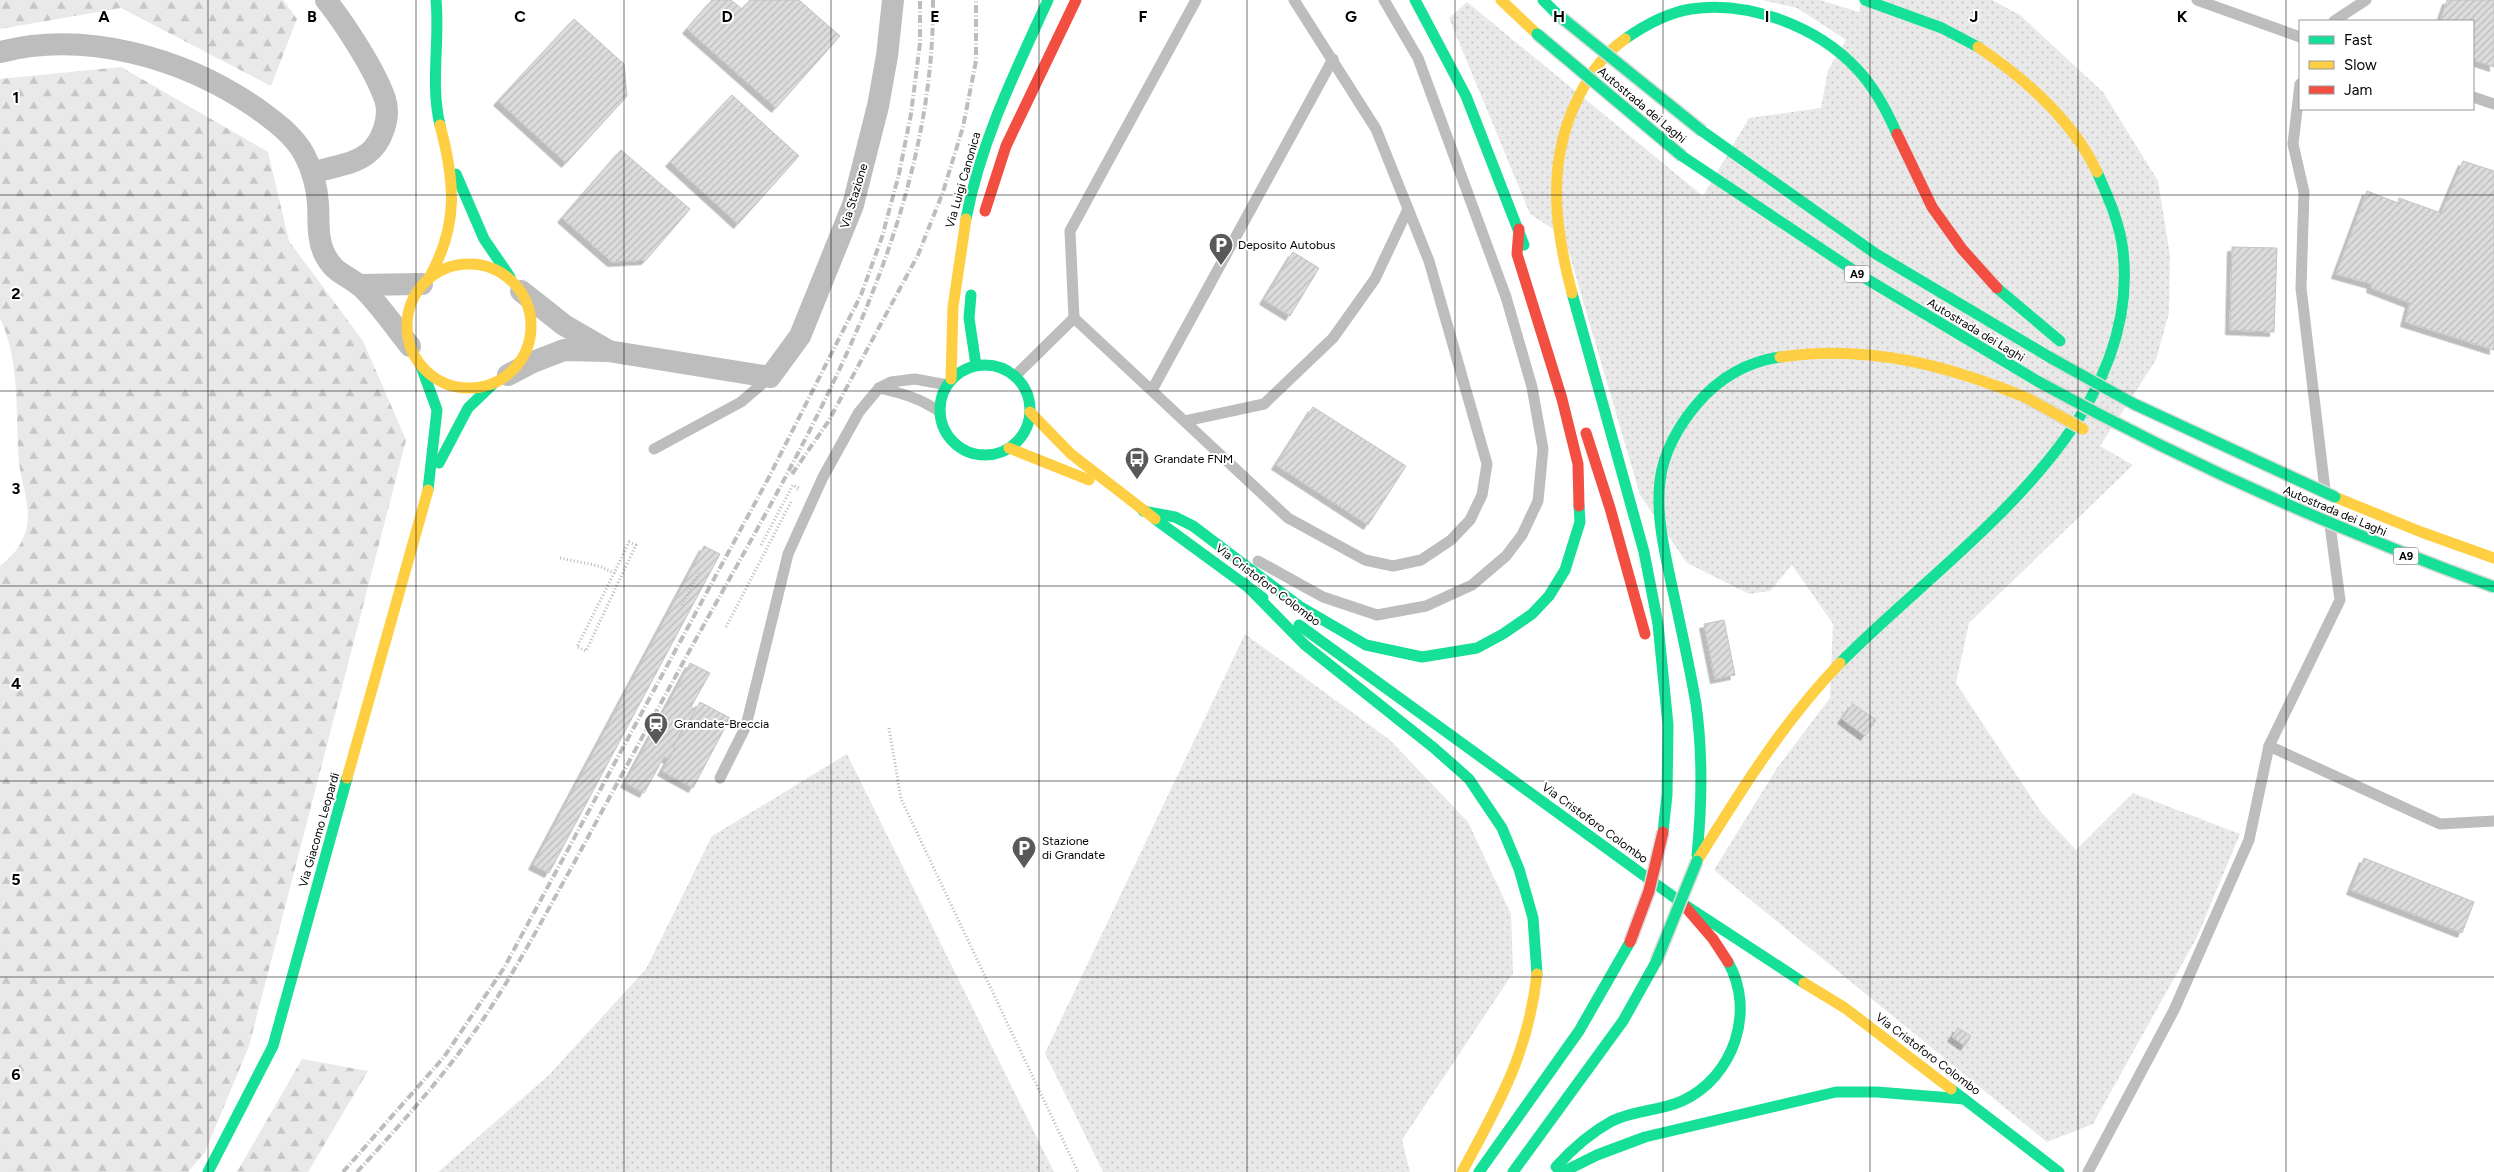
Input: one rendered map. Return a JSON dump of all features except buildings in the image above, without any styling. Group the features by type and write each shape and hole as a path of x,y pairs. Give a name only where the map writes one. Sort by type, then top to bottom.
{"main road":[{"name":"Via Giacomo Leopardi","path":"208,1172 273,1046 429,485 437,410 421,366 410,346 407,328 409,310 440,258 449,232 451,204 446,147 436,105 434,65 437,6 442,0"},
{"name":"Via Luigi Canonica","path":"940,412 940,402 949,382 954,283 963,228 981,160 1002,101 1048,0"},
{"path":"981,222 1006,146 1076,0"},
{"path":"1415,0 1466,96 1519,229 1574,396"},
{"name":"Autostrada dei Laghi","path":"1501,0 1536,34 1682,156 1865,278 2039,382 2121,429 2217,475 2405,556 2494,587"},
{"name":"Autostrada dei Laghi","path":"1543,0 1557,14 1702,131 1876,254 2051,358 2134,404 2330,503 2494,558"},
{"path":"1513,1172 1622,1022 1656,962 1697,862 1750,776 1784,728 1830,675 1878,626 2007,507 2068,435 2095,394 2112,353 2121,314 2126,276 2122,239 2111,197 2073,134 2044,99 1967,41 1865,0"},
{"path":"1479,1172 1613,979 1630,942 1649,891 1663,832 1668,788 1669,725 1665,662 1644,552 1561,252 1556,219 1556,170 1559,144 1569,111 1593,70 1613,47 1641,28 1665,16 1694,7 1731,7 1768,13 1808,31 1833,48 1857,69 1881,104 1924,193 1979,272 2021,312 2064,344"},
{"name":"Via Giacomo Leopardi","path":"429,485 468,408 523,357 530,339 531,318 516,284 484,239 446,147"},
{"path":"1143,511 1175,517 1193,526 1299,606 1366,645 1422,657 1477,648 1503,634 1532,614 1549,596 1565,570 1580,522 1578,464 1562,399 1518,254 1519,229"},
{"path":"426,282 443,270 462,264 482,265 516,284"},
{"path":"973,279 968,318 976,365"},
{"path":"1697,862 1703,782 1698,721 1665,554 1659,509 1660,480 1669,449 1686,417 1701,398 1723,377 1750,363 1790,354 1833,352 1877,354 1922,363 1991,383 2027,398 2090,432"},
{"path":"2092,362 2117,376"},
{"path":"940,412 945,432 959,447 971,453 984,455 997,454 1009,448 1023,432 1030,412 1029,399 1023,386 1015,376 1003,368 990,365 976,365 962,370 949,382"},
{"name":"Via Giacomo Leopardi","path":"421,366 439,381 462,388 477,388 501,379"},
{"name":"Via Cristoforo Colombo","path":"1030,412 1071,454 1118,493 1682,903 1845,1008 2059,1172"},
{"path":"2184,414 2330,503"},
{"path":"1583,424 1610,508 1669,725"},
{"name":"Via Cristoforo Colombo","path":"1009,448 1047,462 1118,493"},
{"path":"2222,488 2320,521"},
{"path":"1244,583 1305,645 1434,748 1468,779 1502,828 1519,870 1533,918 1538,966 1533,1011 1517,1064 1503,1096 1462,1172"},
{"path":"1551,1172 1569,1152 1589,1135 1635,1112 1684,1100 1699,1091 1717,1075 1730,1054 1739,1029 1741,1002 1737,980 1721,951 1682,903"},
{"path":"1563,1172 1597,1155 1645,1137 1836,1092 1877,1092 1964,1099"}],"street":[{"path":"313,173 348,164 368,153 378,141 386,122 386,100 370,68 326,0"},
{"name":"Via Stazione","path":"770,377 800,336 853,205 878,106 887,56 893,0"},
{"path":"0,52 20,47 71,45 118,50 160,59 202,77 241,97 278,123 303,152 313,173 323,252 338,273 360,285 410,346"},
{"path":"360,285 426,282"},
{"path":"516,284 564,324 608,351"},
{"path":"501,379 533,362 564,350 608,351 770,377"}],"lane":[{"path":"1196,0 1070,231 1074,318 1288,518 1365,560 1393,566 1422,560 1451,540 1470,520 1482,495 1487,464 1429,261 1376,129 1294,0"},
{"path":"1193,526 1322,597 1376,614 1426,606 1472,585 1506,556 1522,535 1538,501 1543,449 1532,387 1506,297 1418,58 1384,0"},
{"path":"2197,0 2299,37"},
{"path":"2336,20 2366,0"},
{"path":"1152,390 1333,59"},
{"path":"2088,1172 2174,1010 2249,840 2269,746 2340,600 2330,503 2301,288 2304,192 2293,144 2299,93"},
{"path":"2474,97 2494,104"},
{"path":"1185,421 1264,404 1332,338 1375,279 1408,209"},
{"path":"1015,376 1074,318"},
{"name":"Via Stazione","path":"654,449 741,402 770,377"},
{"path":"720,778 746,726 788,554 823,477 859,412 879,388 905,379 949,382"},
{"path":"879,388 907,394 926,402 940,412"},
{"path":"2269,746 2440,824 2494,821"}],"path":[{"path":"726,626 799,488 793,485 761,545"},
{"path":"629,542 636,545 586,650 577,647 581,639 614,573 629,542"},
{"path":"560,558 599,566 614,573"},
{"path":"682,605 700,571"},
{"path":"889,728 901,799 1078,1172"}],"green space":[{"path":"0,0 283,0 297,19 271,86 121,8 0,29"},
{"path":"1762,0 1820,0 1859,12 1862,0 1992,0 2020,15 2103,92 2158,181 2170,255 2169,313 2156,360 2100,446 2133,465 1969,623 1956,683 2041,812 2076,850 2133,793 2240,834 2197,937 2093,1124 2047,1142 1714,870 1777,768 1830,698 1833,624 1792,565 1770,591 1749,594 1687,563 1640,495 1564,236 1530,214 1449,18 1467,2 1703,196 1749,118 1821,108 1828,70 1846,40 1797,8"},
{"path":"121,67 268,152 289,241 363,341 406,440 249,1046 205,1152 188,1172 0,1172 0,566 10,558 20,544 27,526 28,510 19,462 14,371 7,335 0,318 0,79"},
{"path":"1245,634 1390,740 1468,822 1511,914 1513,973 1402,1140 1410,1172 1103,1172 1045,1053"},
{"path":"847,754 1054,1172 438,1172 549,1075 646,969 712,836"},
{"path":"302,1059 368,1071 308,1172 237,1172"}],"railway":[{"path":"343,1172 444,1057 504,968 769,477 861,295 882,237 899,174 911,114 920,43 920,0"},
{"path":"357,1172 407,1117 454,1059 484,1018 508,980 574,863 809,432 849,349 883,264 910,178 927,90 933,0"},
{"path":"792,474 828,422 918,255 943,192 963,127 976,61 976,0"}],"traffic: fast":[{"path":"436,0 435,79 440,125"},
{"path":"966,219 980,162 1000,107 1048,0"},
{"path":"1415,0 1466,96 1524,245"},
{"path":"1543,0 1557,14"},
{"path":"1865,0 1942,28 1978,47"},
{"path":"1625,39 1656,20 1673,13 1691,9 1713,7 1736,9 1759,13 1781,20 1803,29 1823,41 1857,69 1880,100 1897,134"},
{"path":"1557,14 1702,131"},
{"path":"1537,34 1682,156"},
{"path":"1702,131 1876,254 2051,358"},
{"path":"1682,156 1865,278 2039,382"},
{"path":"1840,663 1983,531 2030,482 2071,430 2103,375 2121,315 2123,251 2116,220 2097,172"},
{"path":"456,174 484,239 510,277"},
{"path":"1997,288 2060,341"},
{"path":"1572,293 1644,552 1658,624 1668,725 1667,795 1663,832"},
{"path":"971,295 969,318 976,365"},
{"path":"1697,855 1701,780 1700,742 1696,704 1661,532 1660,481 1668,450 1678,430 1705,395 1714,386 1745,367 1780,357"},
{"path":"2051,358 2134,404 2335,497"},
{"path":"985,365 1002,368 1017,378 1027,393 1030,410 1027,427 1017,442 1002,452 985,455 968,452 953,442 943,427 940,410 943,393 953,378 968,368 985,365"},
{"path":"421,366 437,410 428,490"},
{"path":"2039,382 2150,440 2263,493 2377,542 2494,587"},
{"path":"439,463 468,408 493,384"},
{"path":"1143,511 1175,517 1193,526 1299,606 1366,645 1422,657 1477,648 1503,634 1532,614 1549,596 1565,570 1580,522 1579,506"},
{"path":"1155,519 1263,598"},
{"path":"1244,583 1305,645 1434,748 1469,779 1502,828 1519,869 1533,918 1537,974"},
{"path":"1299,625 1682,903 1804,983"},
{"path":"208,1172 273,1046 347,778"},
{"path":"1656,962 1697,861"},
{"path":"1479,1172 1579,1031 1630,942"},
{"path":"1513,1172 1623,1021 1656,962"},
{"path":"1556,1167 1582,1142 1612,1121 1620,1117 1665,1107 1682,1101 1700,1090 1715,1076 1727,1059 1735,1041 1739,1021 1740,1001 1736,981 1728,962"},
{"path":"1951,1089 2059,1172"},
{"path":"1563,1172 1597,1155 1645,1137 1836,1092 1877,1092 1964,1099"}],"traffic: slow":[{"path":"1501,0 1537,34"},
{"path":"1572,293 1561,243 1556,193 1562,143 1569,118 1589,78 1605,57 1625,39"},
{"path":"1978,47 2013,72 2046,102 2075,135 2097,172"},
{"path":"429,278 439,259 450,221 451,184 440,125"},
{"path":"951,379 953,307 966,219"},
{"path":"469,264 493,269 513,282 526,302 531,326 526,350 513,370 493,383 469,388 445,383 425,370 412,350 407,326 412,302 425,282 445,269 469,264"},
{"path":"1780,357 1844,353 1906,360 1967,376 2027,398"},
{"path":"2027,398 2083,429"},
{"path":"1030,412 1071,454 1155,519"},
{"path":"1009,448 1089,480"},
{"path":"347,778 428,490"},
{"path":"2335,497 2421,532 2494,558"},
{"path":"1697,861 1781,733 1840,663"},
{"path":"1462,1172 1500,1100 1519,1054 1533,1003 1537,974"},
{"path":"1804,983 1845,1008 1951,1089"}],"traffic: jam":[{"path":"985,211 1006,146 1076,0"},
{"path":"1897,134 1932,207 1962,249 1997,288"},
{"path":"1519,229 1517,254 1562,399 1578,464 1579,506"},
{"path":"1586,433 1610,508 1645,634"},
{"path":"1630,942 1649,891 1663,832"},
{"path":"1682,903 1713,939 1728,962"}],"place":[{"name":"Deposito Autobus","path":"1221,266"},
{"name":"Grandate FNM","path":"1137,480"},
{"name":"Grandate-Breccia","path":"656,745"},
{"name":"Stazione di Grandate","path":"1024,869"}]}
